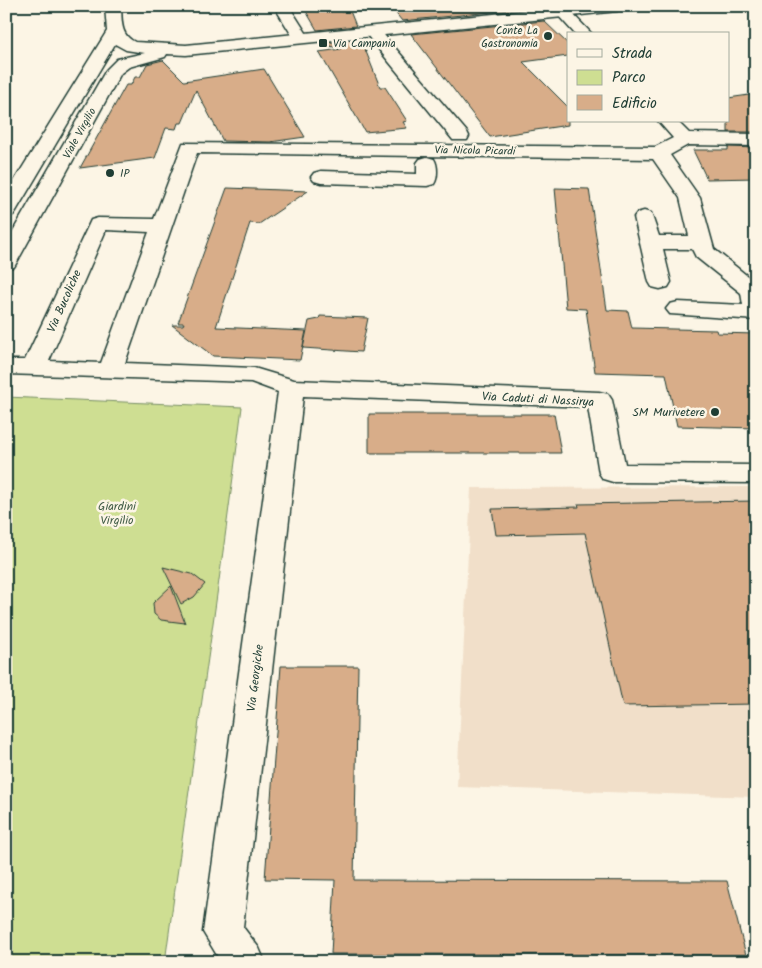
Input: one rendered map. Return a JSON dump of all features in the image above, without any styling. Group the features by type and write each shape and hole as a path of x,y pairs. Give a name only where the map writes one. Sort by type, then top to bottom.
{"street":[{"path":"113,6 115,31 122,42 132,47 186,50 373,32 560,9 616,6"},
{"path":"281,6 302,39"},
{"path":"560,9 582,32"},
{"name":"Viale Virgilio","path":"6,211 115,31"},
{"path":"373,32 460,136"},
{"name":"Viale Virgilio","path":"6,262 114,70 123,63 141,57 186,50"},
{"path":"668,122 684,139"},
{"name":"Via Nicola Picardi","path":"162,226 190,147 659,152 684,139 756,140"},
{"path":"393,162 630,168 625,152"},
{"path":"659,152 690,198 704,252 752,291 756,313 678,309"},
{"path":"320,177 427,180 427,163"},
{"path":"644,217 660,282"},
{"name":"Via Bucoliche","path":"34,368 98,224 162,226"},
{"path":"110,371 162,226"},
{"path":"650,243 702,242"},
{"path":"6,367 254,375 291,388"},
{"name":"Via Caduti di Nassirya","path":"291,388 599,400 613,473 756,474"},
{"name":"Via Georgiche","path":"245,962 223,932 291,388"}],"shaded area":[{"path":"756,487 756,797 457,787 471,488"}],"green space":[{"name":"Giardini Virgilio","path":"6,397 242,407 165,962 6,962"}],"building":[{"path":"303,6 337,6 341,12 350,11 356,26 317,30"},
{"path":"390,6 529,6 531,8 402,21"},
{"path":"544,21 567,43 567,56 523,62 567,106 568,125 490,137 411,34"},
{"path":"361,39 380,87 385,87 407,121 403,122 407,128 365,132 319,52 341,49 326,45 325,43"},
{"path":"163,60 184,81 264,69 305,137 270,142 223,141 196,90 182,123 178,123 176,129 166,128 155,158 80,168 126,85 131,85 135,77 140,77 147,64"},
{"path":"756,94 756,132 728,132 730,98"},
{"path":"728,147 756,148 756,178 707,179 693,150 728,150"},
{"path":"227,188 308,191 259,224 250,223 216,327 306,331 300,360 213,356 172,325 183,325 184,323 178,323"},
{"path":"555,188 589,189 607,310 628,311 632,328 716,330 717,333 756,334 756,428 677,426 666,374 595,372 586,309 566,308"},
{"path":"320,316 368,318 361,352 303,348 309,321 319,319"},
{"path":"369,414 554,414 561,453 369,453"},
{"path":"756,501 756,704 623,706 585,533 496,535 492,509 579,507 578,504"},
{"path":"163,567 192,574 205,584 194,597 181,604"},
{"path":"171,586 185,623 161,620 154,614 153,603"},
{"path":"281,666 358,666 354,880 727,881 746,955 331,954 335,880 265,879"}],"place":[{"name":"Conte La Gastronomia","path":"548,36"},
{"name":"Via Campania","path":"323,43"},
{"name":"IP","path":"110,173"},
{"name":"SM Murivetere","path":"715,412"}]}
